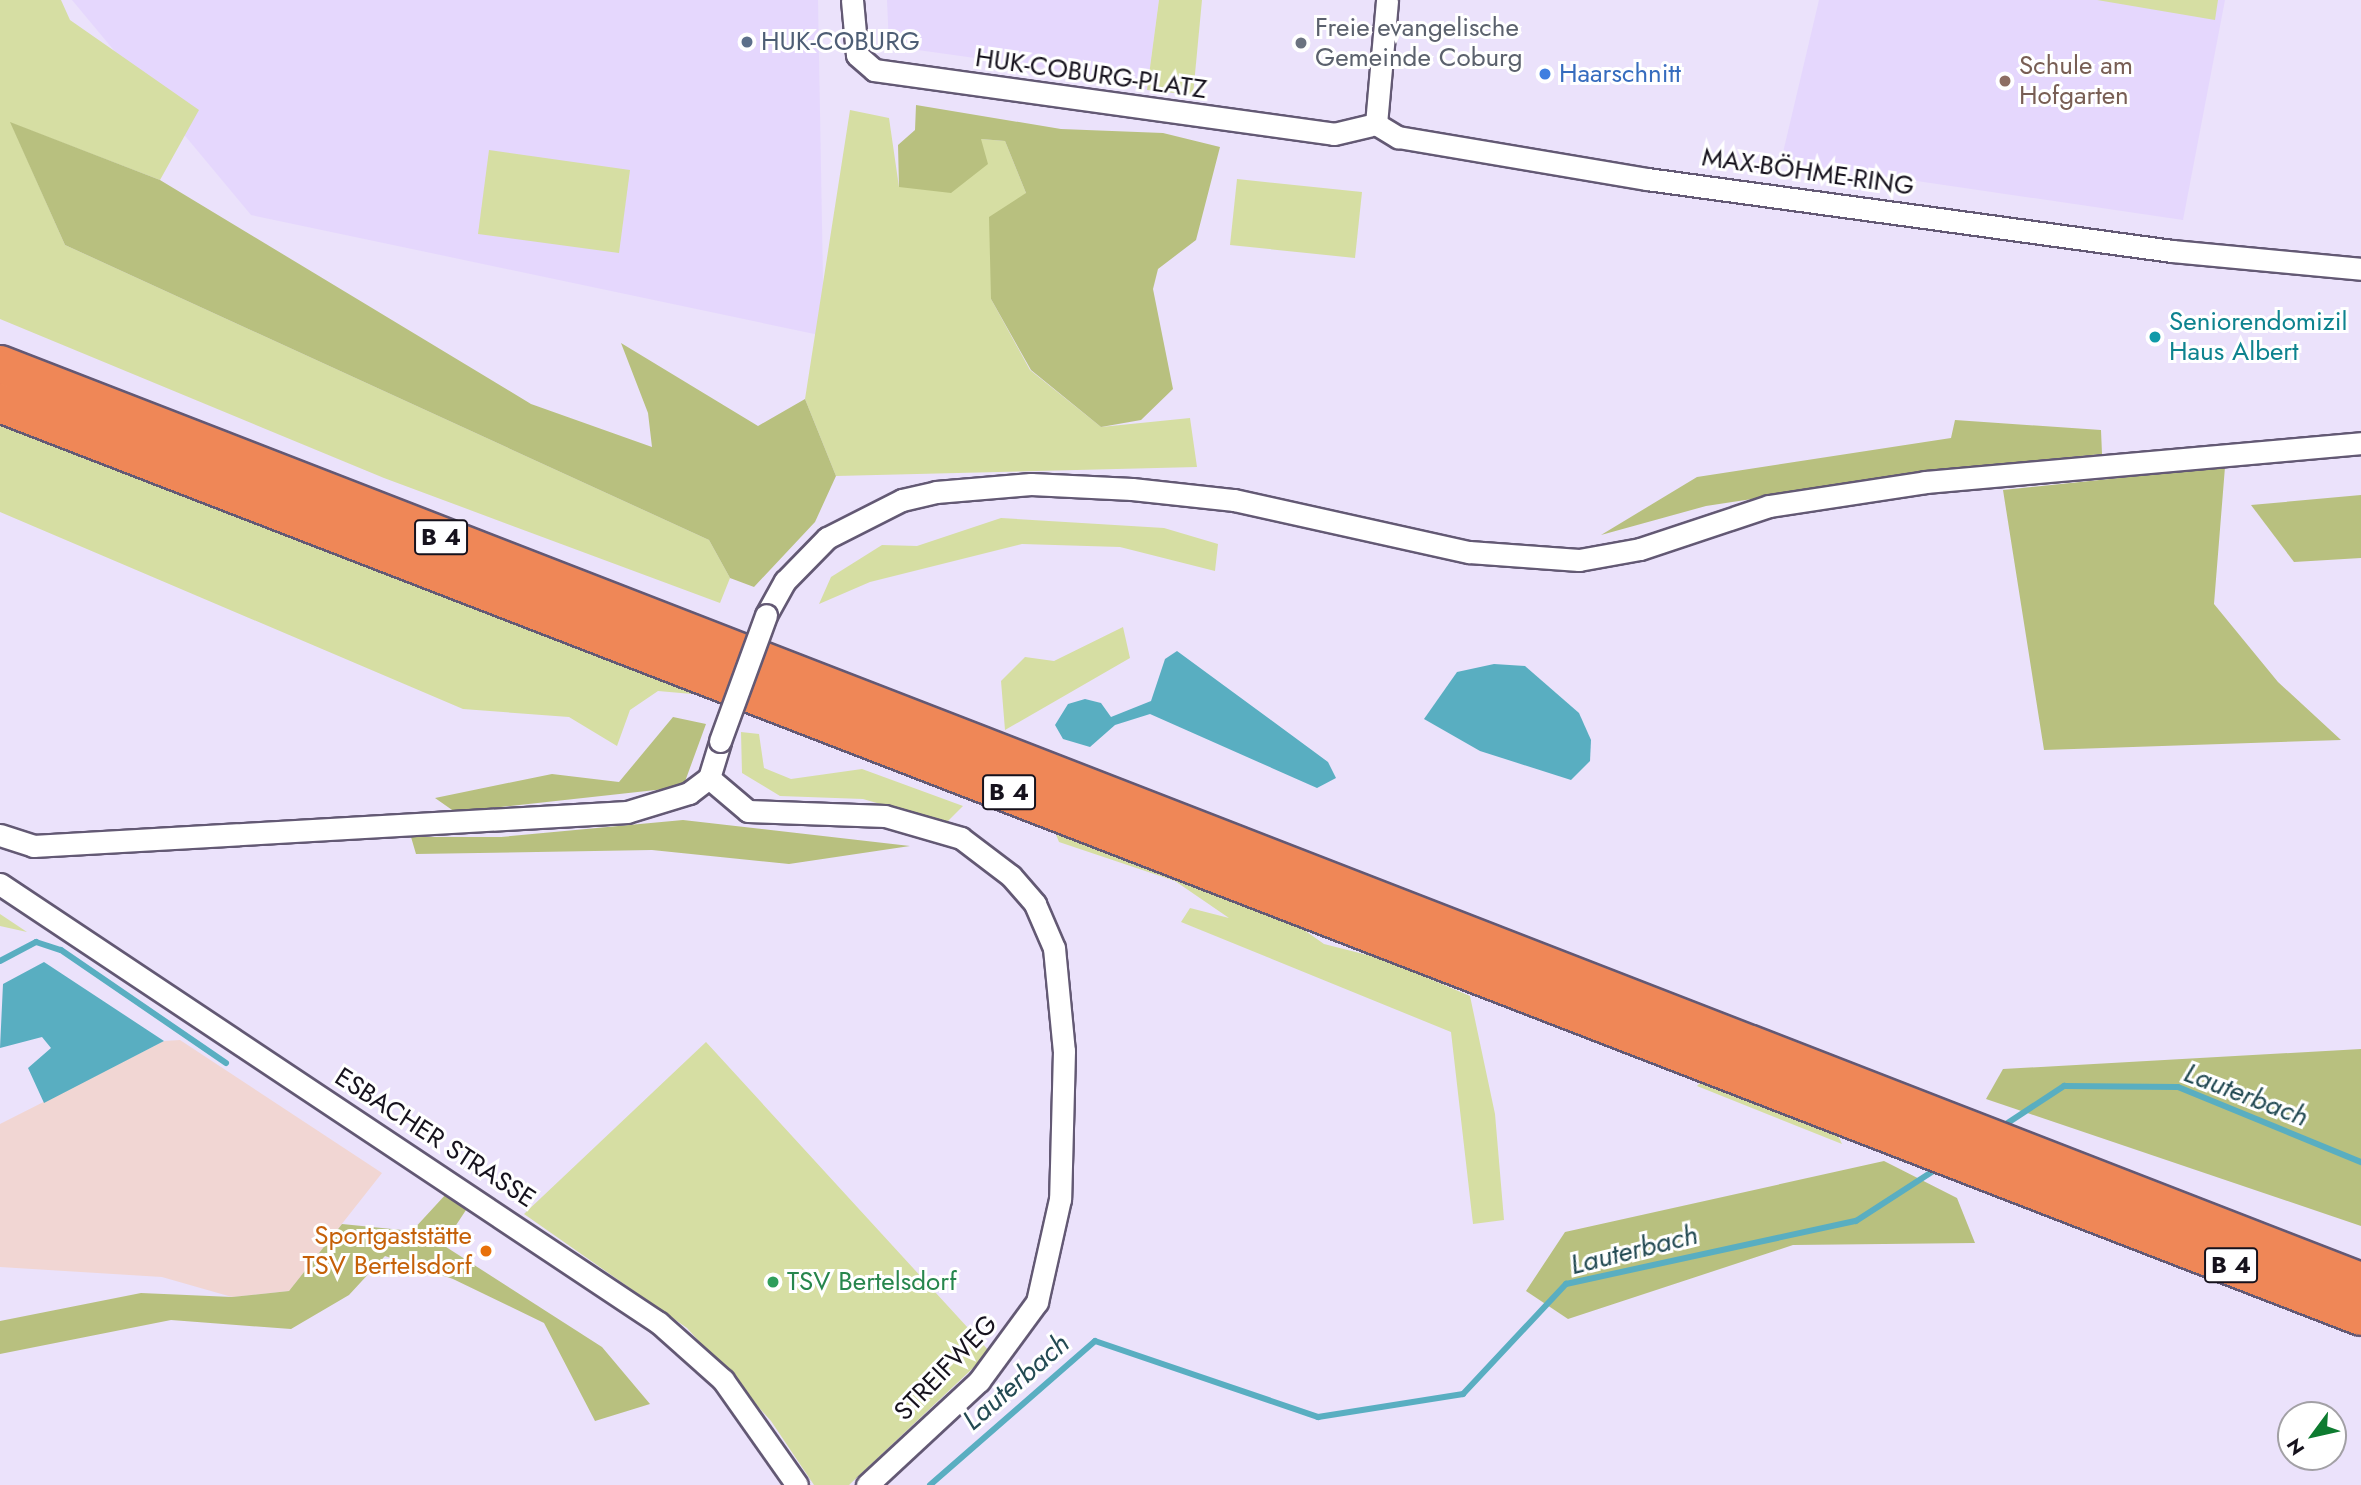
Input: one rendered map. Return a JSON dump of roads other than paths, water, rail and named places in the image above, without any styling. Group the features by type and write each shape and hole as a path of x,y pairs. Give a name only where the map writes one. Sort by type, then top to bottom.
{"highway":[{"name":"B 4","path":"0,365 1894,1119"},
{"name":"B 4","path":"0,403 2024,1168 2361,1282"},
{"name":"B 4","path":"2024,1168 2361,1316"}],"street":[{"name":"HUK-COBURG-PLATZ","path":"852,0 857,55 874,70 1202,118 1350,135 1376,124"},
{"path":"1376,124 1387,0"},
{"name":"MAX-BÖHME-RING","path":"1376,124 1398,136 1647,178 2172,251 2361,270"},
{"path":"0,835 33,846 627,812 672,801 709,778 766,615 785,581 827,538 891,505 936,492 1072,485 1234,500 1469,552 1566,561 1640,549 1769,506 1912,484 2361,443"},
{"name":"STREIFWEG","path":"709,778 760,814 885,816 933,826 985,854 1035,904 1054,948 1064,1051 1056,1236 1037,1302 1003,1355 867,1485"},
{"name":"ESBACHER STRASSE","path":"0,884 659,1323 723,1380 797,1485"}],"water":[{"path":"1177,651 1328,762 1336,778 1317,788 1150,714 1115,725 1090,747 1063,739 1055,725 1068,704 1085,699 1101,703 1111,717 1151,701 1165,659"},
{"path":"1494,664 1525,666 1579,713 1591,740 1590,761 1571,780 1480,751 1424,719 1457,672"},
{"path":"44,962 164,1041 44,1103 28,1068 51,1048 42,1037 0,1048 3,984"}],"waterway":[{"path":"0,961 36,942 61,950 226,1063"},
{"name":"Lauterbach","path":"2000,1128 2064,1086 2178,1087 2361,1162"},
{"name":"Lauterbach","path":"930,1485 1095,1341 1318,1417 1463,1394 1566,1284 1856,1221 1938,1168"}],"place":[{"name":"HUK-COBURG","path":"747,42"},
{"name":"Freie evangelische Gemeinde Coburg","path":"1301,43"},
{"name":"Haarschnitt","path":"1545,74"},
{"name":"Schule am Hofgarten","path":"2005,81"},
{"name":"Seniorendomizil Haus Albert","path":"2155,337"},
{"name":"Sportgaststätte TSV Bertelsdorf","path":"486,1251"},
{"name":"TSV Bertelsdorf","path":"773,1282"}]}
